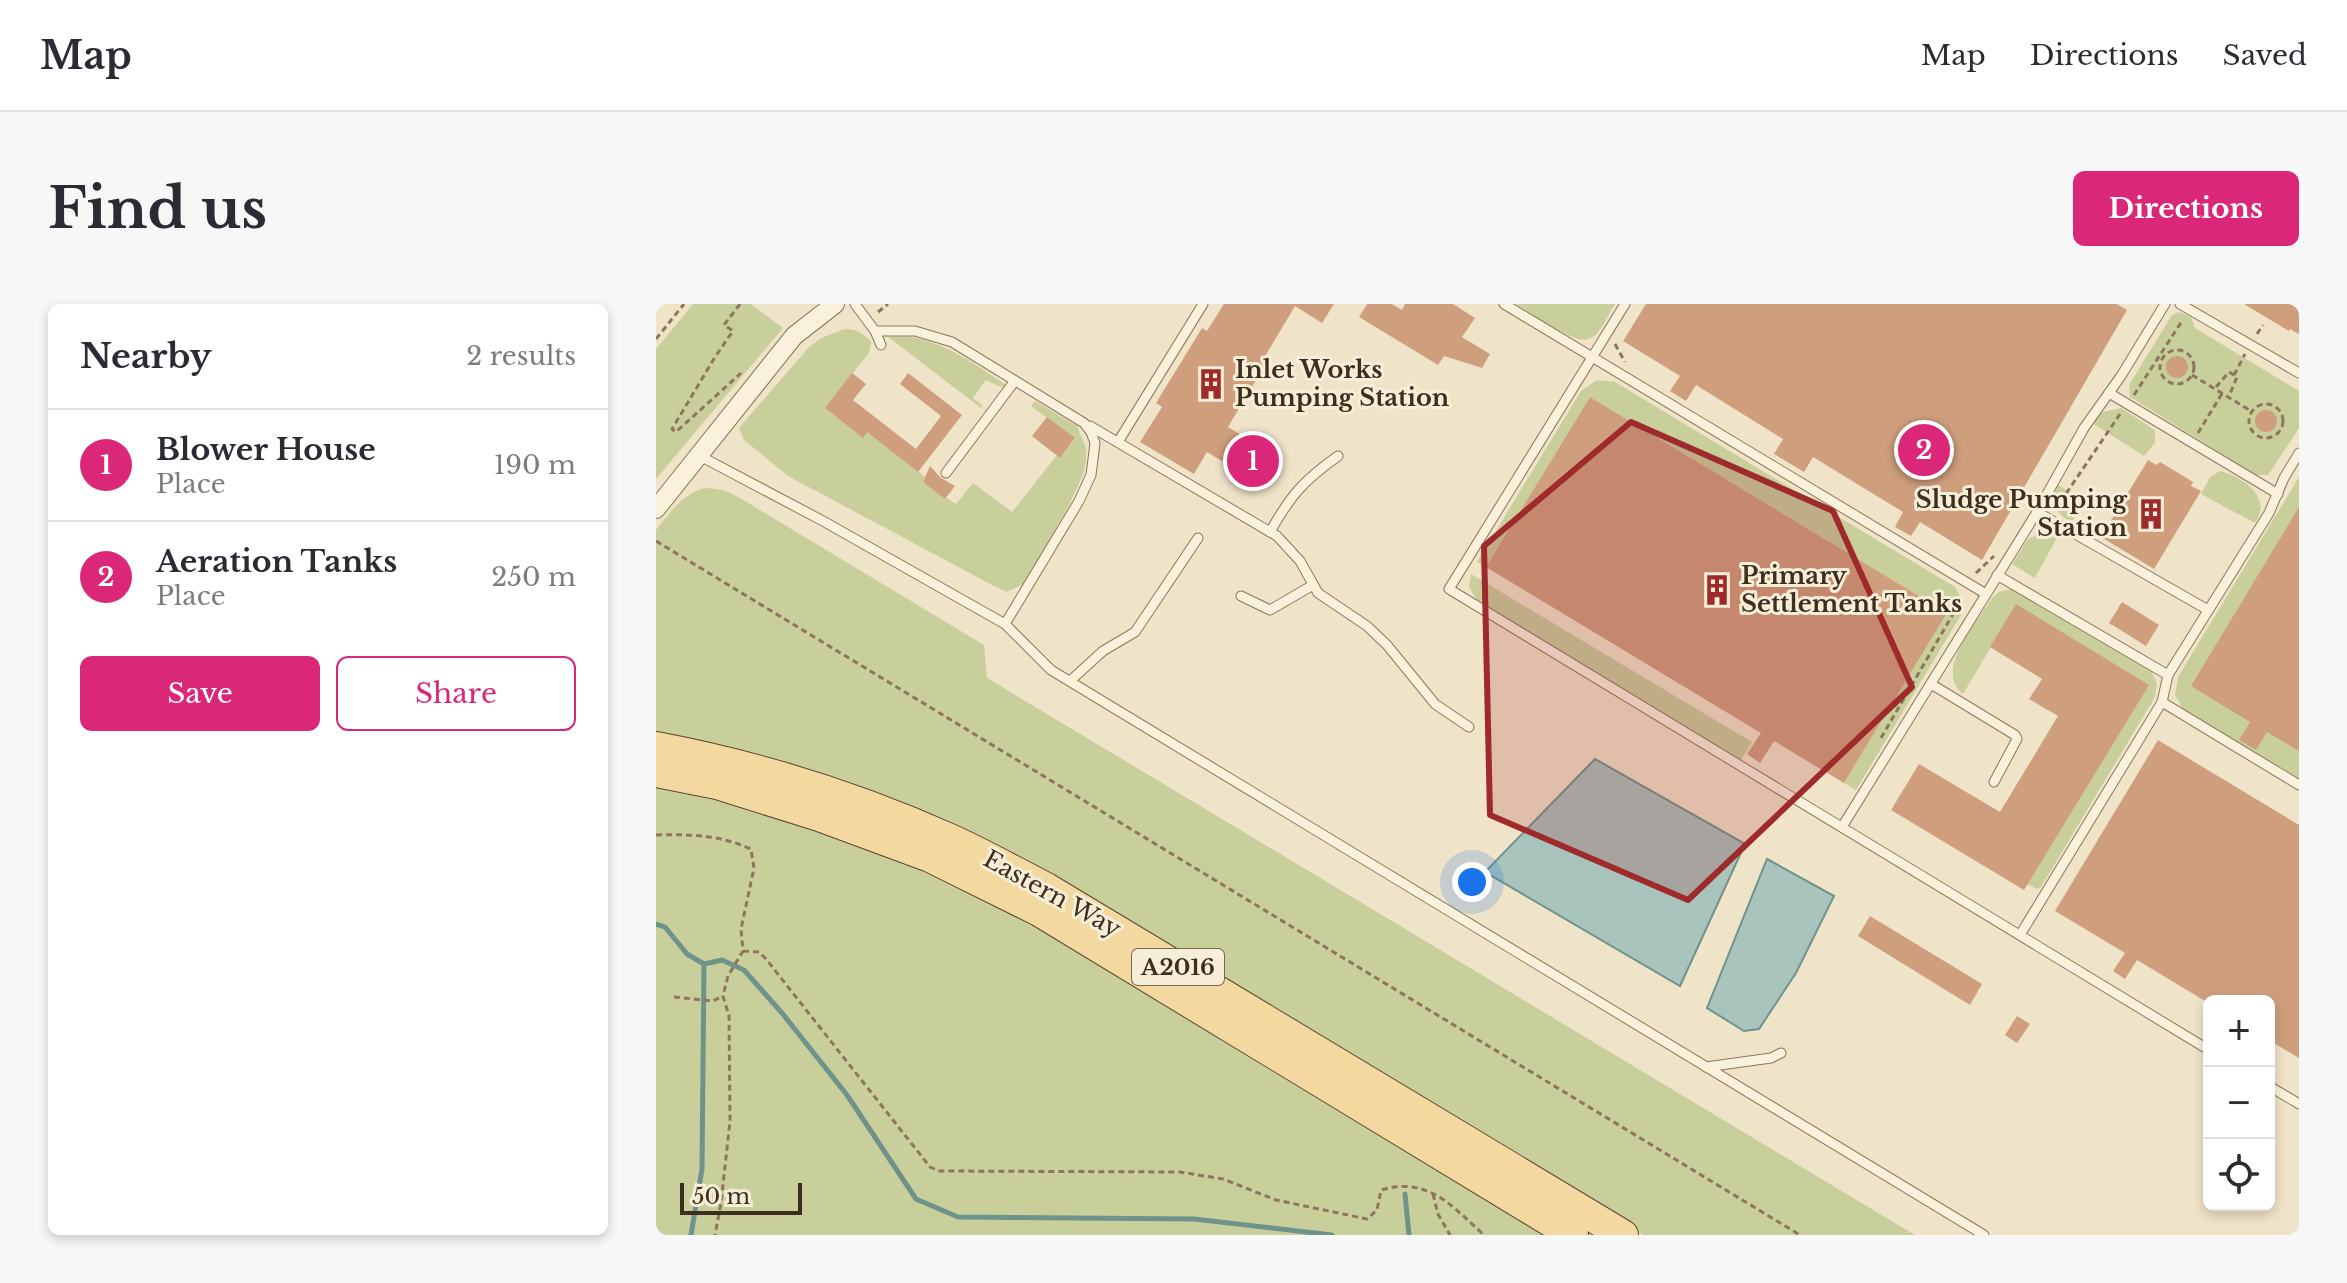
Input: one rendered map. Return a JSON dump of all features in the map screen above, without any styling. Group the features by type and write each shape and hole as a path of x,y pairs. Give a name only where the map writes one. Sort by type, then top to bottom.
{"main road":[{"name":"Eastern Way","path":"656,747 712,770"},
{"name":"Eastern Way","path":"656,772 712,770 814,786 885,811 952,840 1048,889 1158,969 1573,1235"},
{"name":"Eastern Way","path":"1158,969 1623,1235"}],"street":[{"path":"656,509 800,331 813,304"},
{"path":"800,331 835,304"}],"lane":[{"path":"855,304 875,331 881,345"},
{"path":"1118,442 1203,304"},
{"path":"1504,304 1986,594"},
{"path":"1625,304 1449,589 2203,1046"},
{"path":"1842,827 2037,512 2084,428 2165,304"},
{"path":"2185,306 2299,373"},
{"path":"875,331 915,331 952,342 1014,382 1270,532 1287,545 1300,561 1318,593 1367,626 1387,645 1435,704 1469,727"},
{"path":"946,473 1014,382"},
{"path":"2109,393 2278,494"},
{"path":"1005,624 1079,501 1091,475 1095,443 1084,423"},
{"path":"2020,935 2162,702 2168,675 2278,494 2299,453"},
{"path":"700,456 823,521 1005,624 1051,670 1984,1235"},
{"path":"1270,532 1290,497 1308,478 1338,456"},
{"path":"2037,512 2208,610"},
{"path":"1070,681 1103,651 1135,632 1198,538"},
{"path":"1997,575 2168,675"},
{"path":"1241,596 1270,610 1313,585"},
{"path":"1931,684 2015,735 2017,739 1994,782"},
{"path":"2162,702 2299,785"},
{"path":"1706,1067 1771,1058 1781,1053"},
{"path":"2275,1090 2299,1104"}],"path":[{"path":"656,339 684,304"},
{"path":"740,304 724,325 733,331 672,429 676,432 740,373 743,375"},
{"path":"2049,519 2128,404 2185,306"},
{"path":"1605,338 1615,344 1629,368"},
{"path":"2181,350 2193,361 2192,375 2183,383 2172,384 2163,378 2160,362 2166,353 2181,350"},
{"path":"2216,387 2229,372 2237,377 2230,396"},
{"path":"2192,375 2251,411"},
{"path":"2192,443 2223,392"},
{"path":"2260,405 2276,406 2284,420 2281,430 2267,439 2256,436 2250,427 2251,411 2260,405"},
{"path":"656,541 1800,1235"},
{"path":"1971,573 1978,572 1994,555 2008,558"},
{"path":"1876,746 1953,614 1961,608"},
{"path":"656,835 690,834 729,840 751,849 754,868 741,929 743,951 728,976 723,996 729,1016 730,1121 715,1235"},
{"path":"743,951 759,952 766,959 930,1167 939,1171 1180,1172 1223,1179 1276,1200 1367,1219 1377,1210 1381,1190 1397,1185 1414,1186 1433,1192 1484,1235"},
{"path":"674,997 713,1001 723,996"},
{"path":"1433,1192 1438,1214 1450,1235"}],"highlighted area":[{"path":"1631,422 1833,511 1912,687 1688,900 1490,815 1484,546"}],"green space":[{"path":"693,304 751,304 783,328 656,479 656,349"},
{"path":"1516,304 1615,304 1597,333 1582,340 1563,333"},
{"path":"2179,312 2191,317 2195,328 2299,391 2299,428 2268,475 2256,475 2130,397 2129,385 2172,315"},
{"path":"845,329 862,334 871,342 869,353 825,408 862,437 867,432 925,477 923,482 956,504 973,483 1012,512 1057,455 1060,458 1075,439 1031,406 1035,401 1077,426 1086,448 1083,475 1024,584 1007,592 994,586 788,476 744,440 739,428 809,347 821,338"},
{"path":"905,336 949,350 1015,391 986,380 973,398 982,405 981,408 888,337"},
{"path":"1597,380 1615,382 1955,587 1963,601 1961,615 1856,790 1844,783 1947,613 1590,397 1486,567 1477,562 1581,391"},
{"path":"2121,408 2155,430 2155,443 2144,456 2092,423 2102,412"},
{"path":"2220,471 2246,483 2258,497 2260,514 2255,523 2201,494 2210,477"},
{"path":"2299,477 2299,779 2182,708 2175,695 2178,677"},
{"path":"2058,485 2084,501 2072,521 2062,516 2056,507"},
{"path":"707,488 724,490 740,498 984,645 987,678 1915,1235 1643,1235 990,843 886,796 764,757 656,732 656,530 684,498"},
{"path":"2040,533 2058,536 2035,578 2012,564 2028,539"},
{"path":"1471,574 1752,742 1741,760 1476,599 1469,587"},
{"path":"2010,589 2017,590 2151,671 2157,683 2155,697 2037,889 2027,884 2148,685 2016,605 1963,694 1955,684 1953,673 1961,646 1992,598"},
{"path":"656,784 774,802 933,872 1050,932 1548,1235 656,1235"}],"water":[{"path":"1595,759 1745,844 1680,986 1485,872"},
{"path":"1767,859 1834,896 1796,973 1759,1029 1744,1031 1707,1008"}],"building":[{"name":"Inlet Works Pumping Station","path":"1224,304 1334,304 1322,323 1295,306 1228,427 1283,460 1266,488 1207,452 1194,474 1140,442 1162,407 1156,403 1202,328 1207,331"},
{"path":"1367,304 1392,304 1402,310 1405,304 1453,304 1475,318 1462,337 1490,354 1482,368 1444,356 1438,365 1359,317"},
{"path":"1646,304 2117,304 2127,310 1982,560 1920,522 1911,536 1895,527 1903,512 1813,457 1804,472 1774,454 1783,439 1696,385 1686,401 1670,391 1680,376 1623,341"},
{"path":"2244,304 2299,304 2299,334 2289,331"},
{"path":"2177,356 2185,359 2188,367 2185,375 2177,378 2169,375 2166,367 2169,359"},
{"path":"852,373 866,384 853,400 916,449 941,416 900,384 908,373 962,415 918,472 867,432 863,438 825,408"},
{"name":"Primary Settlement Tanks","path":"1590,397 1947,613 1844,783 1774,741 1760,763 1747,754 1761,733 1486,567"},
{"path":"2266,410 2274,413 2277,421 2274,429 2266,432 2258,429 2255,421 2258,413"},
{"path":"1047,417 1075,438 1060,458 1032,436"},
{"name":"Sludge Pumping Station","path":"2148,460 2157,465 2160,462 2193,482 2191,486 2201,491 2154,569 2101,537"},
{"path":"930,466 941,478 955,486 945,499 923,482"},
{"path":"2299,507 2299,751 2267,732 2256,750 2239,740 2250,722 2191,686"},
{"path":"2122,602 2159,625 2146,646 2109,623"},
{"path":"2016,604 2149,685 2024,890 1891,810 1919,764 2000,812 2058,716 2029,699 2042,679 1990,647"},
{"path":"2158,740 2299,825 2299,1058 2275,1044 2275,995 2203,995 2203,1000 2137,960 2125,979 2113,971 2125,953 2055,911"},
{"path":"1870,916 1982,984 1970,1005 1858,936"},
{"path":"2017,1016 2030,1024 2017,1043 2005,1035"}],"waterway":[{"path":"656,924 665,927 687,954 704,964 722,960 744,970 847,1095 916,1199 958,1217 1194,1219 1332,1235"},
{"path":"691,1235 702,1169 704,964"},
{"path":"1405,1194 1409,1235"}],"place":[{"name":"Inlet Works Pumping Station","path":"1211,384"},
{"name":"Aeration Tanks","path":"1924,450"},
{"name":"Blower House","path":"1253,461"},
{"name":"Sludge Pumping Station","path":"2151,514"},
{"name":"Primary Settlement Tanks","path":"1717,590"}]}
